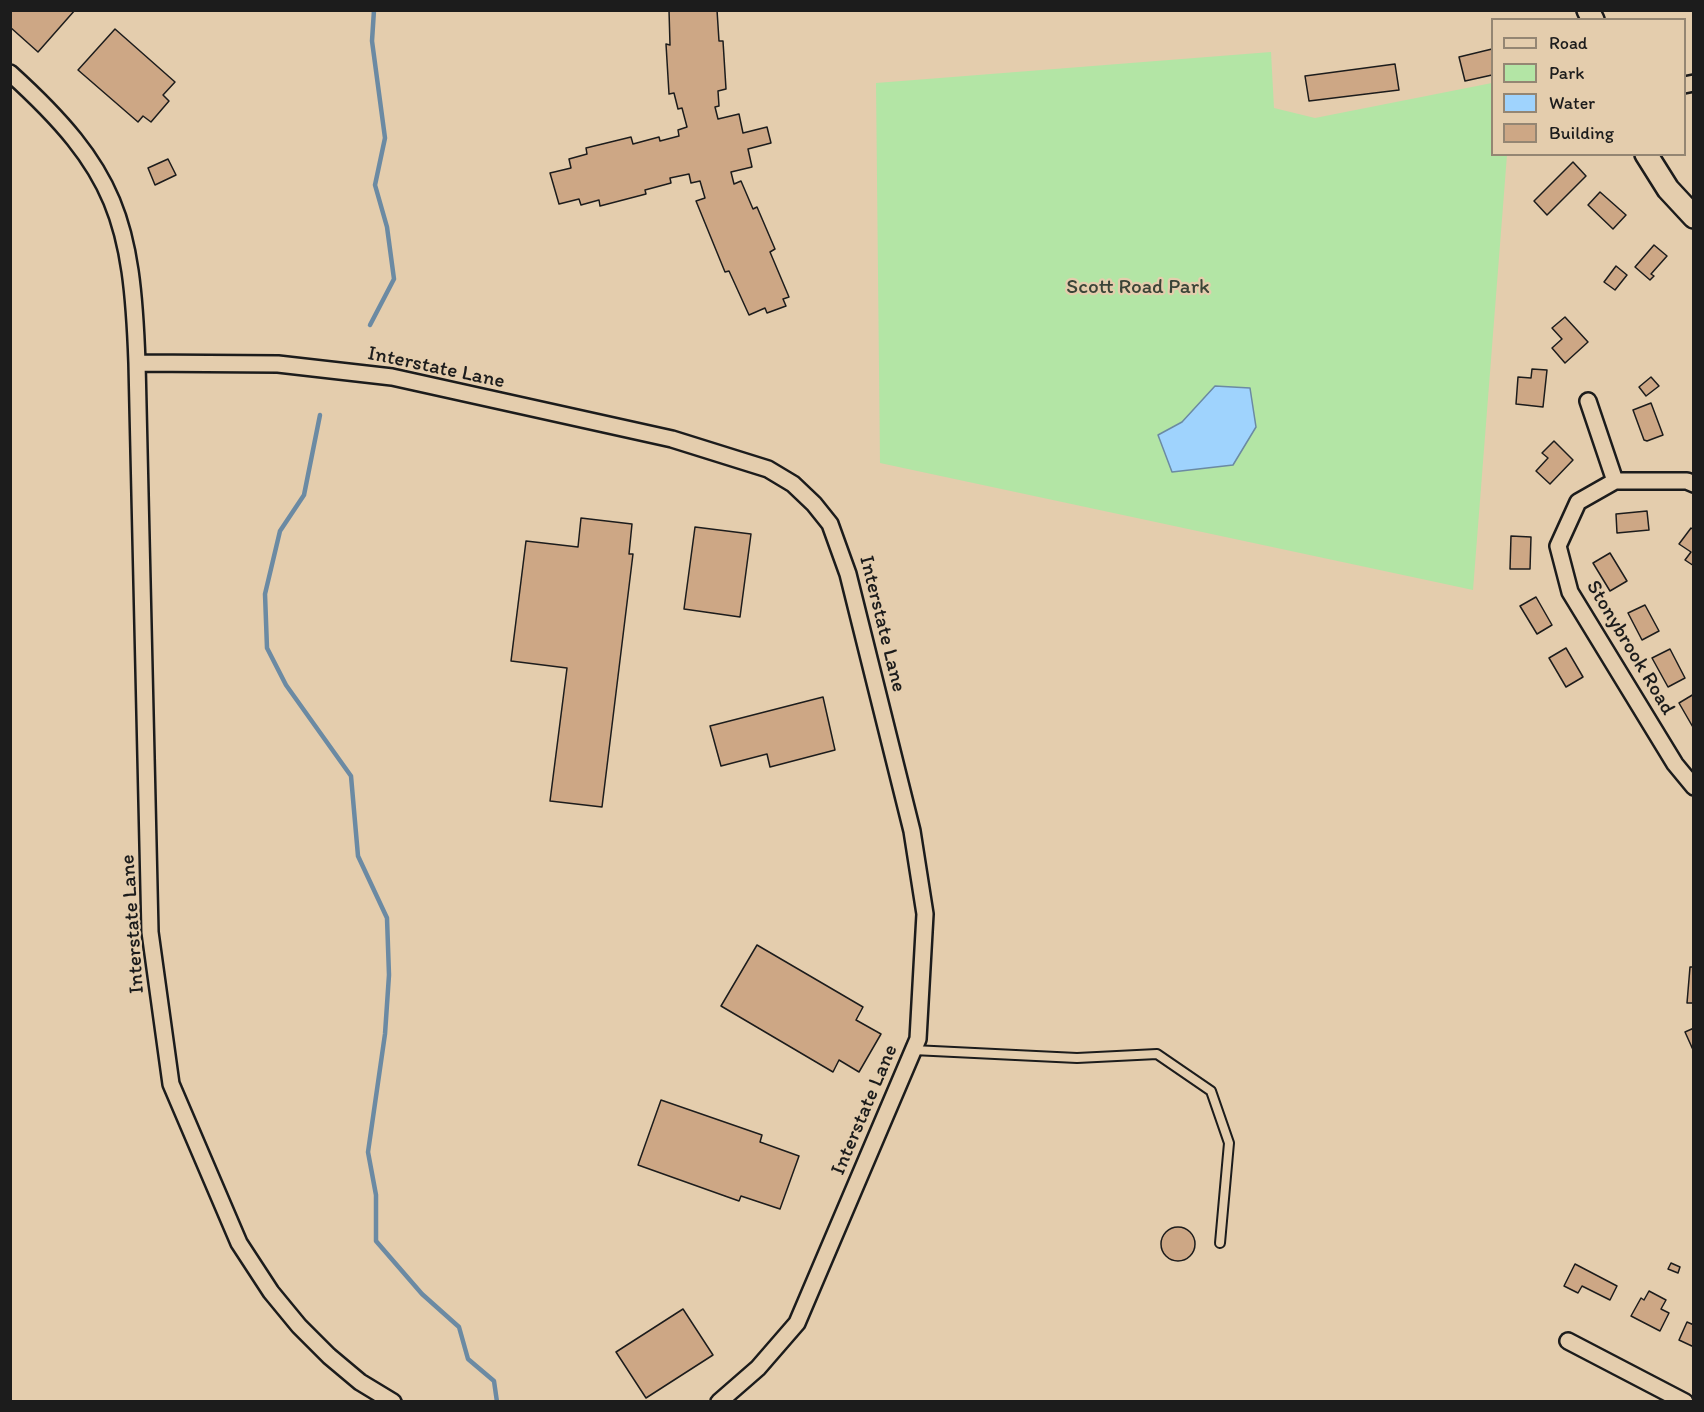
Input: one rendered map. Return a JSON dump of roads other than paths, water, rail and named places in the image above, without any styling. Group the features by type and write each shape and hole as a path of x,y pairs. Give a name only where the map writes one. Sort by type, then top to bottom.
{"main road":[{"path":"1647,156 1668,189 1694,217"}],"street":[{"name":"Interstate Lane","path":"10,73 42,102 85,151 111,197 125,236 130,265 137,363 150,932 171,1084 239,1243 271,1292 298,1326 328,1356 360,1382 393,1401"},
{"name":"Interstate Lane","path":"137,363 278,364 393,377 672,439 768,469 793,484 814,504 830,524 841,549 912,831 925,914 918,1039 796,1323 758,1368 719,1401"},
{"path":"1588,401 1615,481"},
{"name":"Stonybrook Road","path":"1694,484 1687,481 1615,481 1578,502 1558,546 1570,592 1675,764 1694,787"},
{"path":"1568,1341 1685,1401"}],"lane":[{"path":"913,1050 1077,1058 1157,1054 1211,1091 1229,1143 1220,1243"}],"water":[{"path":"1215,386 1250,388 1256,427 1233,465 1172,472 1158,435 1182,422"}],"waterway":[{"path":"370,325 394,279 387,227 375,185 385,138 372,41 374,10"},
{"path":"320,415 304,495 280,531 265,594 267,648 286,685 351,776 358,856 387,918 389,975 385,1034 368,1152 376,1195 376,1241 422,1294 459,1327 468,1359 494,1381 497,1402"}],"park label":[{"name":"Scott Road Park","path":"1138,288"}]}
